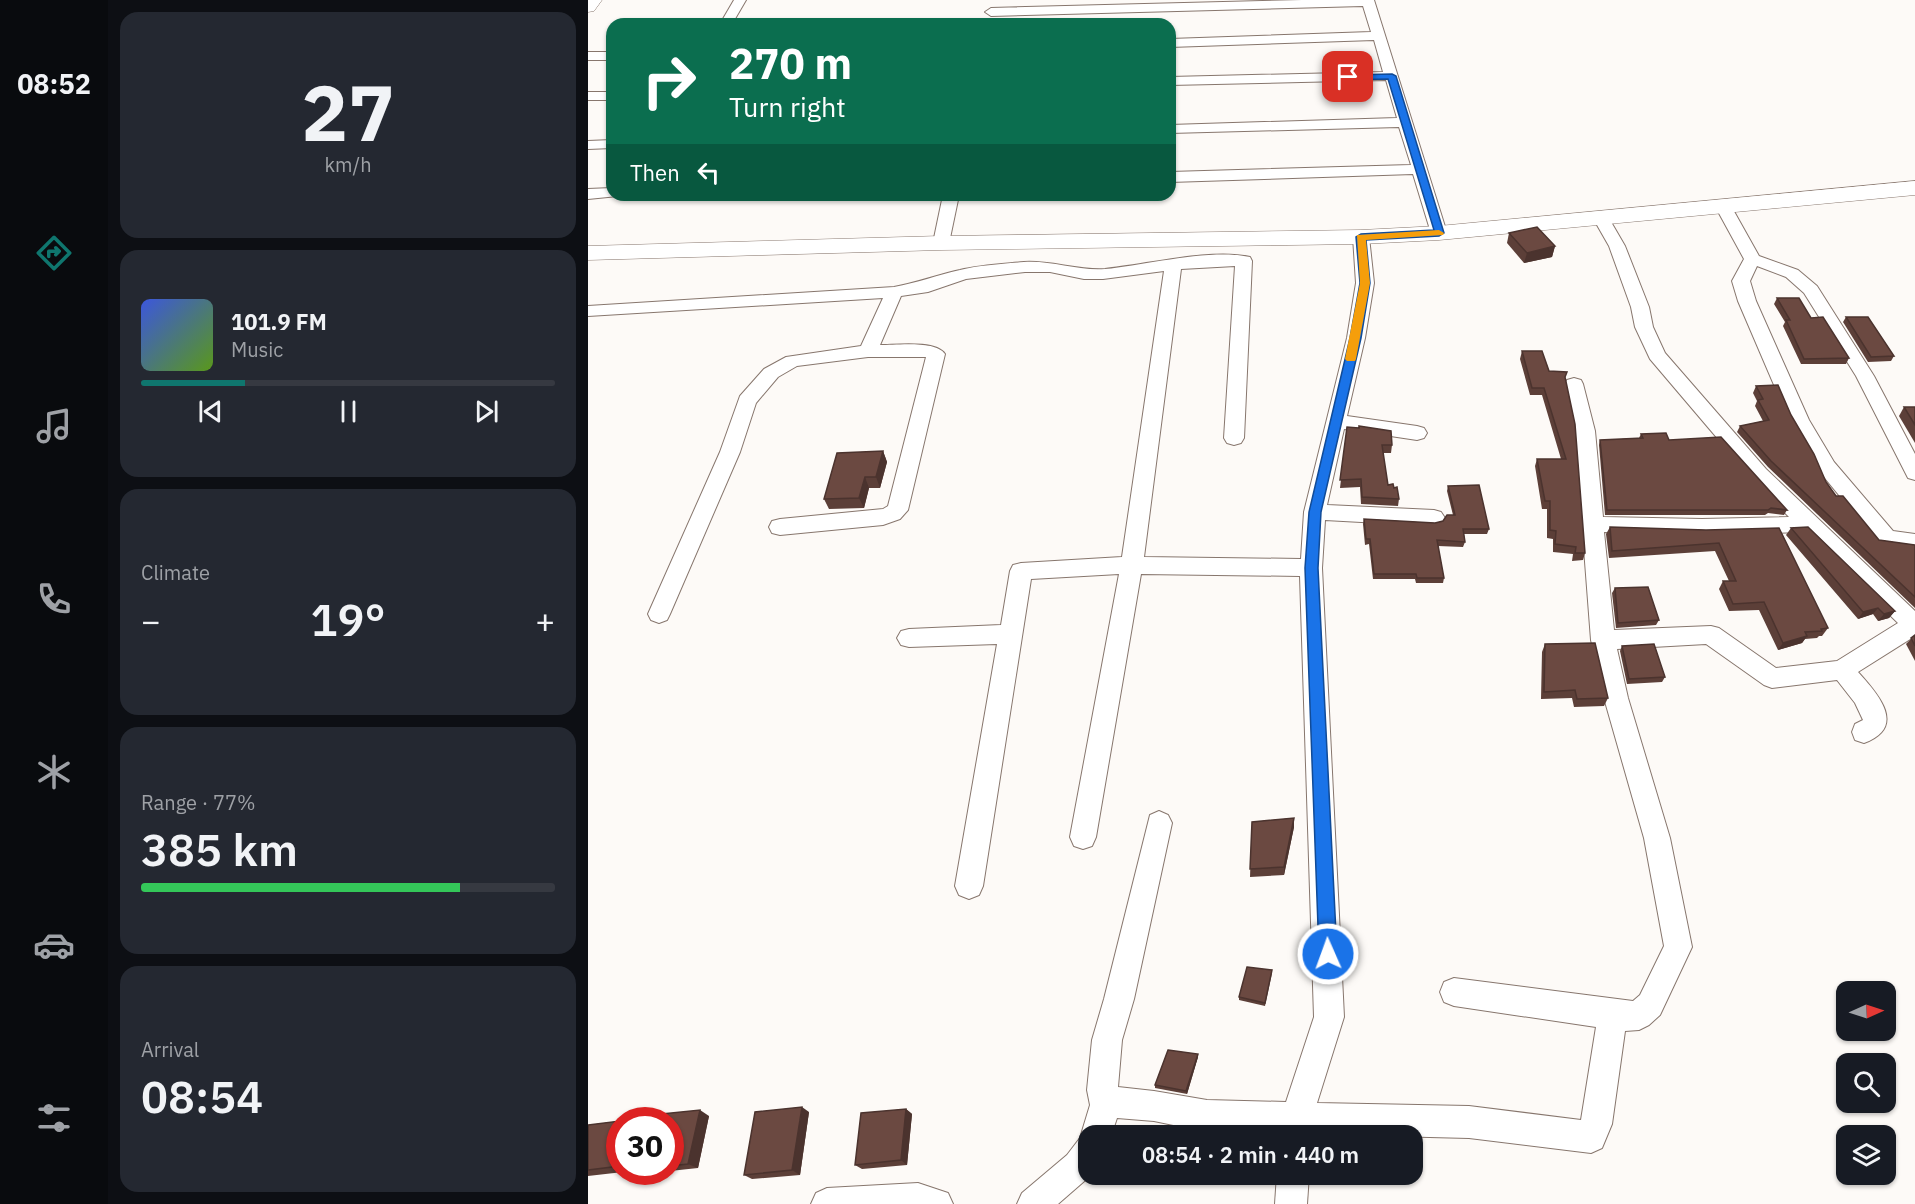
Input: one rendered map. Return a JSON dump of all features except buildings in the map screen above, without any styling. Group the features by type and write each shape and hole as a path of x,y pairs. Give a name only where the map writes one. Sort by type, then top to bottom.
{"street":[{"path":"588,7 593,0"},
{"path":"730,18 740,0"},
{"path":"991,12 1369,1 1439,233"},
{"path":"1176,43 1379,36"},
{"path":"588,56 606,56"},
{"path":"1176,81 1392,76"},
{"path":"588,96 606,96"},
{"path":"1176,129 1406,122"},
{"path":"588,145 606,144"},
{"path":"1176,177 1420,169"},
{"path":"588,253 1028,242 1202,250 1439,233 1914,189"},
{"path":"588,194 606,193"},
{"path":"941,243 950,201"},
{"path":"1723,206 1752,259 1804,280 1865,376 1915,473"},
{"path":"1601,218 1617,246 1640,307 1644,327 1657,355 1759,474 1809,524 1911,616 1842,670 1772,678 1711,635 1603,640"},
{"path":"1296,1125 1329,1017 1311,568 1315,512 1356,338 1365,283 1361,237"},
{"path":"1025,267 1028,242"},
{"path":"588,311 894,292 922,288 963,274 1025,267 1050,267 1103,274 1173,264 1202,250 1244,261 1234,438"},
{"path":"1752,259 1741,281 1747,301 1799,420 1827,467 1887,538 1915,543"},
{"path":"1083,837 1132,565 1173,264"},
{"path":"868,351 894,292"},
{"path":"658,614 730,452 747,401 771,373 793,361 868,351 929,351 936,354 898,510 883,517 780,527"},
{"path":"1454,992 1613,1015 1639,1015 1650,1005 1678,947 1657,838 1616,698 1603,640 1586,431 1574,384"},
{"path":"1336,421 1417,433"},
{"path":"1315,512 1434,518"},
{"path":"1594,524 1668,528 1751,528 1809,524"},
{"path":"969,886 1021,570 1132,565 1311,568"},
{"path":"909,638 1011,634"},
{"path":"1842,670 1866,698 1876,717 1875,725 1864,732"},
{"path":"1159,823 1119,999 1107,1040 1102,1096 1107,1102 1154,1106 1207,1116 1287,1125"},
{"path":"1339,1125 1469,1122 1591,1137 1596,1124 1613,1015"},
{"path":"1099,1125 1107,1102"},
{"path":"1033,1204 1078,1166"},
{"path":"1290,1204 1292,1185"},
{"path":"827,1204 918,1199 937,1204"}],"slow traffic":[{"path":"1351,359 1365,283 1361,237 1439,233"}],"route":[{"path":"1328,954 1311,568 1315,512 1356,338 1365,283 1361,237 1439,233 1392,76 1348,77"}]}
